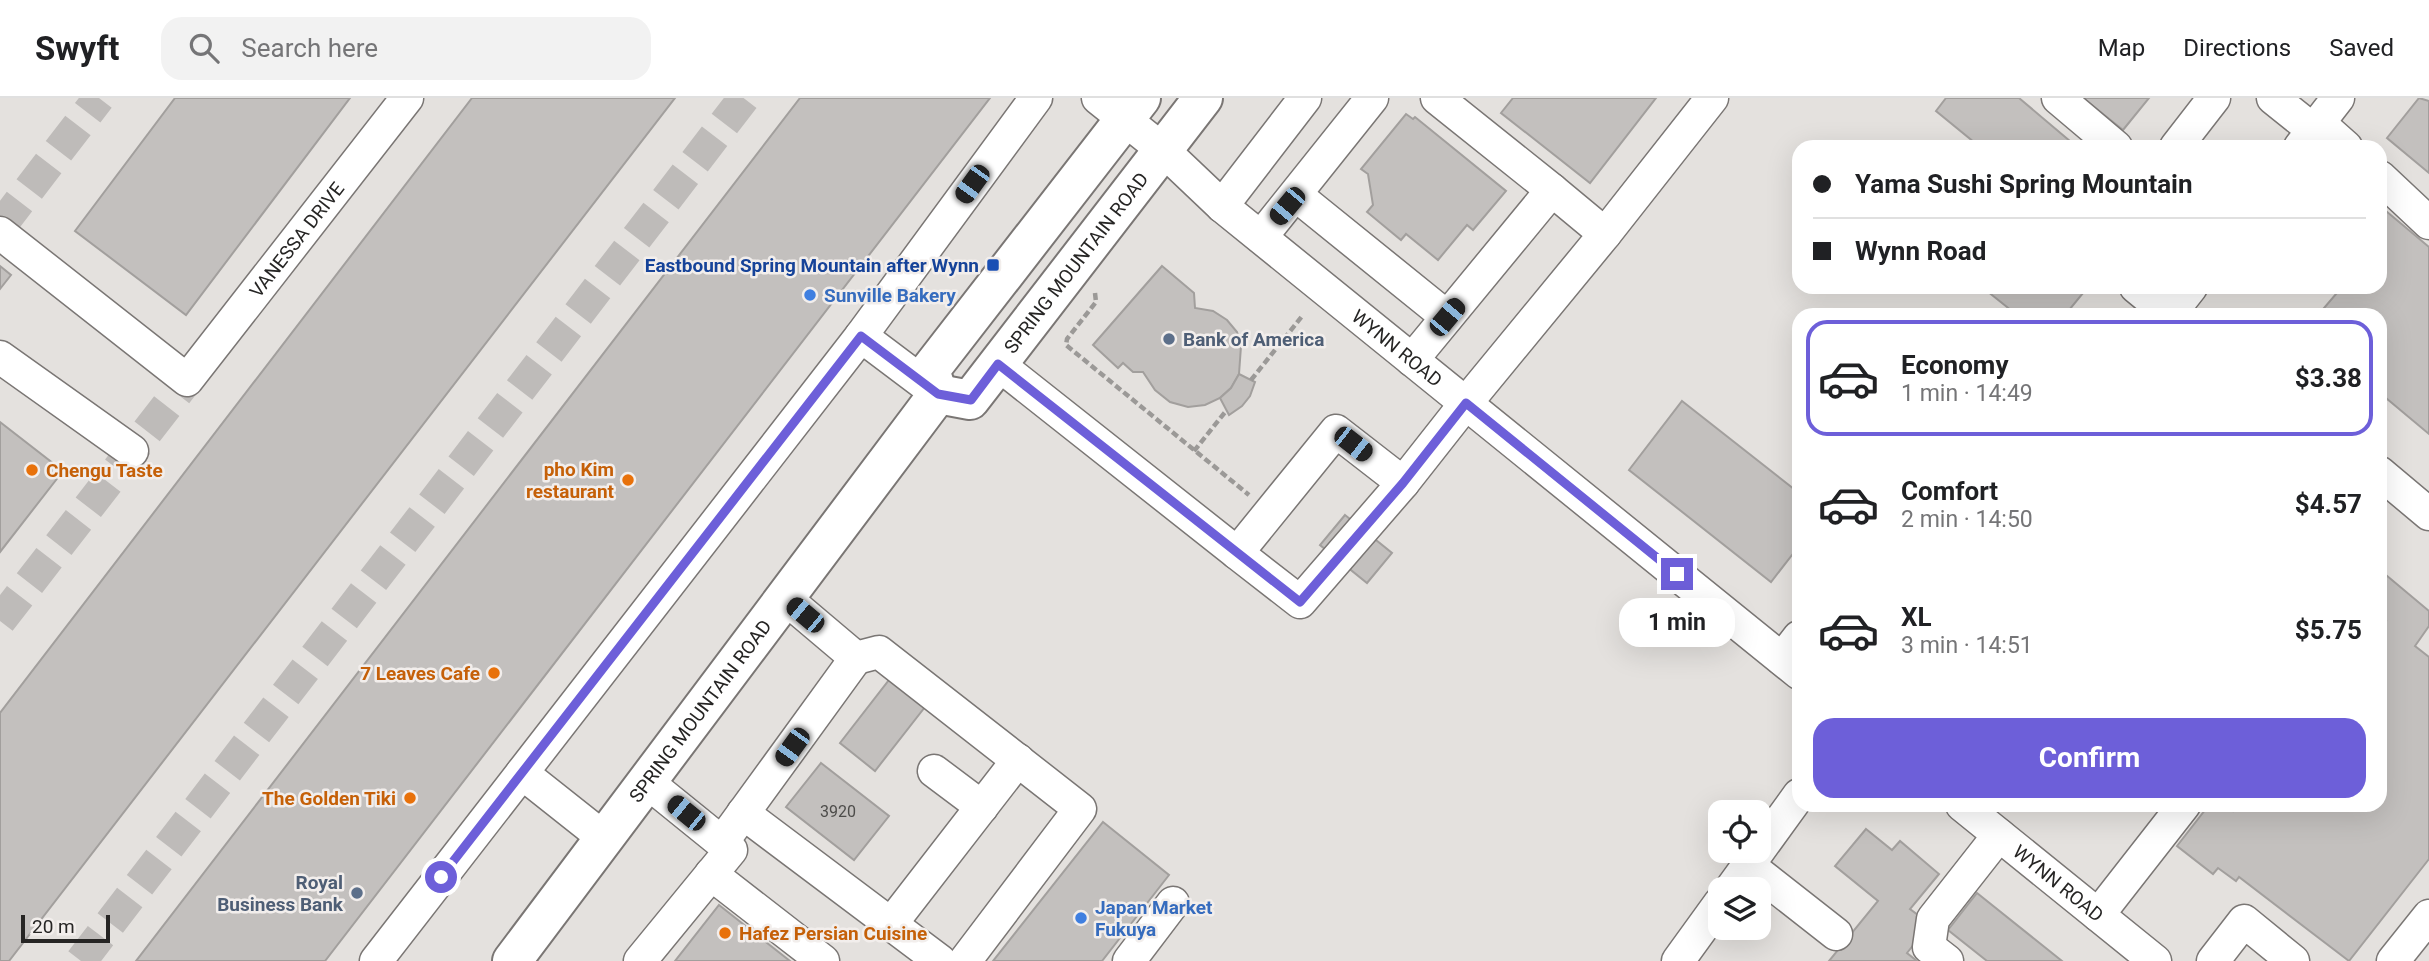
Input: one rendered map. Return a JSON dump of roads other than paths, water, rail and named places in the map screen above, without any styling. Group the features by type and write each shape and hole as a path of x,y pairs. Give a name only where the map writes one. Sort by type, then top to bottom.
{"main road":[{"name":"SPRING MOUNTAIN ROAD","path":"512,961 938,394 971,400 1203,98"},
{"path":"938,394 930,370 1121,105"}],"street":[{"name":"VANESSA DRIVE","path":"0,233 187,380 407,98"},
{"path":"376,961 861,336 1036,98"},
{"path":"1222,206 1305,98"},
{"path":"1261,237 1372,98"},
{"path":"1437,98 1605,234"},
{"path":"998,364 1300,602 1403,483 1712,98"},
{"path":"2058,98 2108,140"},
{"path":"2181,140 2214,98"},
{"path":"2273,98 2311,134 2338,98"},
{"name":"WYNN ROAD","path":"1121,105 1163,150 1222,206 1466,403 1792,655"},
{"path":"2387,184 2429,223"},
{"path":"1412,360 1552,190"},
{"path":"1296,195 1447,317"},
{"path":"2144,294 2162,308"},
{"path":"861,336 938,394"},
{"path":"0,357 132,451"},
{"path":"1237,553 1336,431 1403,483"},
{"path":"2387,479 2429,514"},
{"path":"785,598 856,658"},
{"path":"722,843 856,658 879,652 1080,809 965,961"},
{"path":"891,924 1018,760"},
{"path":"934,771 982,807"},
{"path":"522,773 604,838"},
{"path":"640,961 731,850 647,782"},
{"path":"1739,877 1792,805"},
{"name":"WYNN ROAD","path":"1971,812 2098,915 2144,958"},
{"path":"2098,915 2179,812"},
{"path":"743,813 940,961"},
{"path":"1947,961 1929,947 1933,919 1999,835"},
{"path":"711,874 822,961"},
{"path":"1771,896 1836,934"},
{"path":"1129,961 1174,902"},
{"path":"2393,961 2429,916"},
{"path":"1678,961 1708,920"},
{"path":"2213,961 2244,921 2293,961"}],"tunnel":[{"path":"0,227 99,98"},
{"path":"81,961 744,98"},
{"path":"0,621 187,380"}],"place":[{"name":"Eastbound Spring Mountain after Wynn","path":"993,265"},
{"name":"Sunville Bakery","path":"810,295"},
{"name":"Bank of America","path":"1169,339"},
{"name":"Chengu Taste","path":"32,470"},
{"name":"pho Kim restaurant","path":"628,480"},
{"name":"7 Leaves Cafe","path":"494,673"},
{"name":"The Golden Tiki","path":"410,798"},
{"name":"Royal Business Bank","path":"357,893"},
{"name":"Japan Market Fukuya","path":"1081,918"},
{"name":"Hafez Persian Cuisine","path":"725,933"}]}
